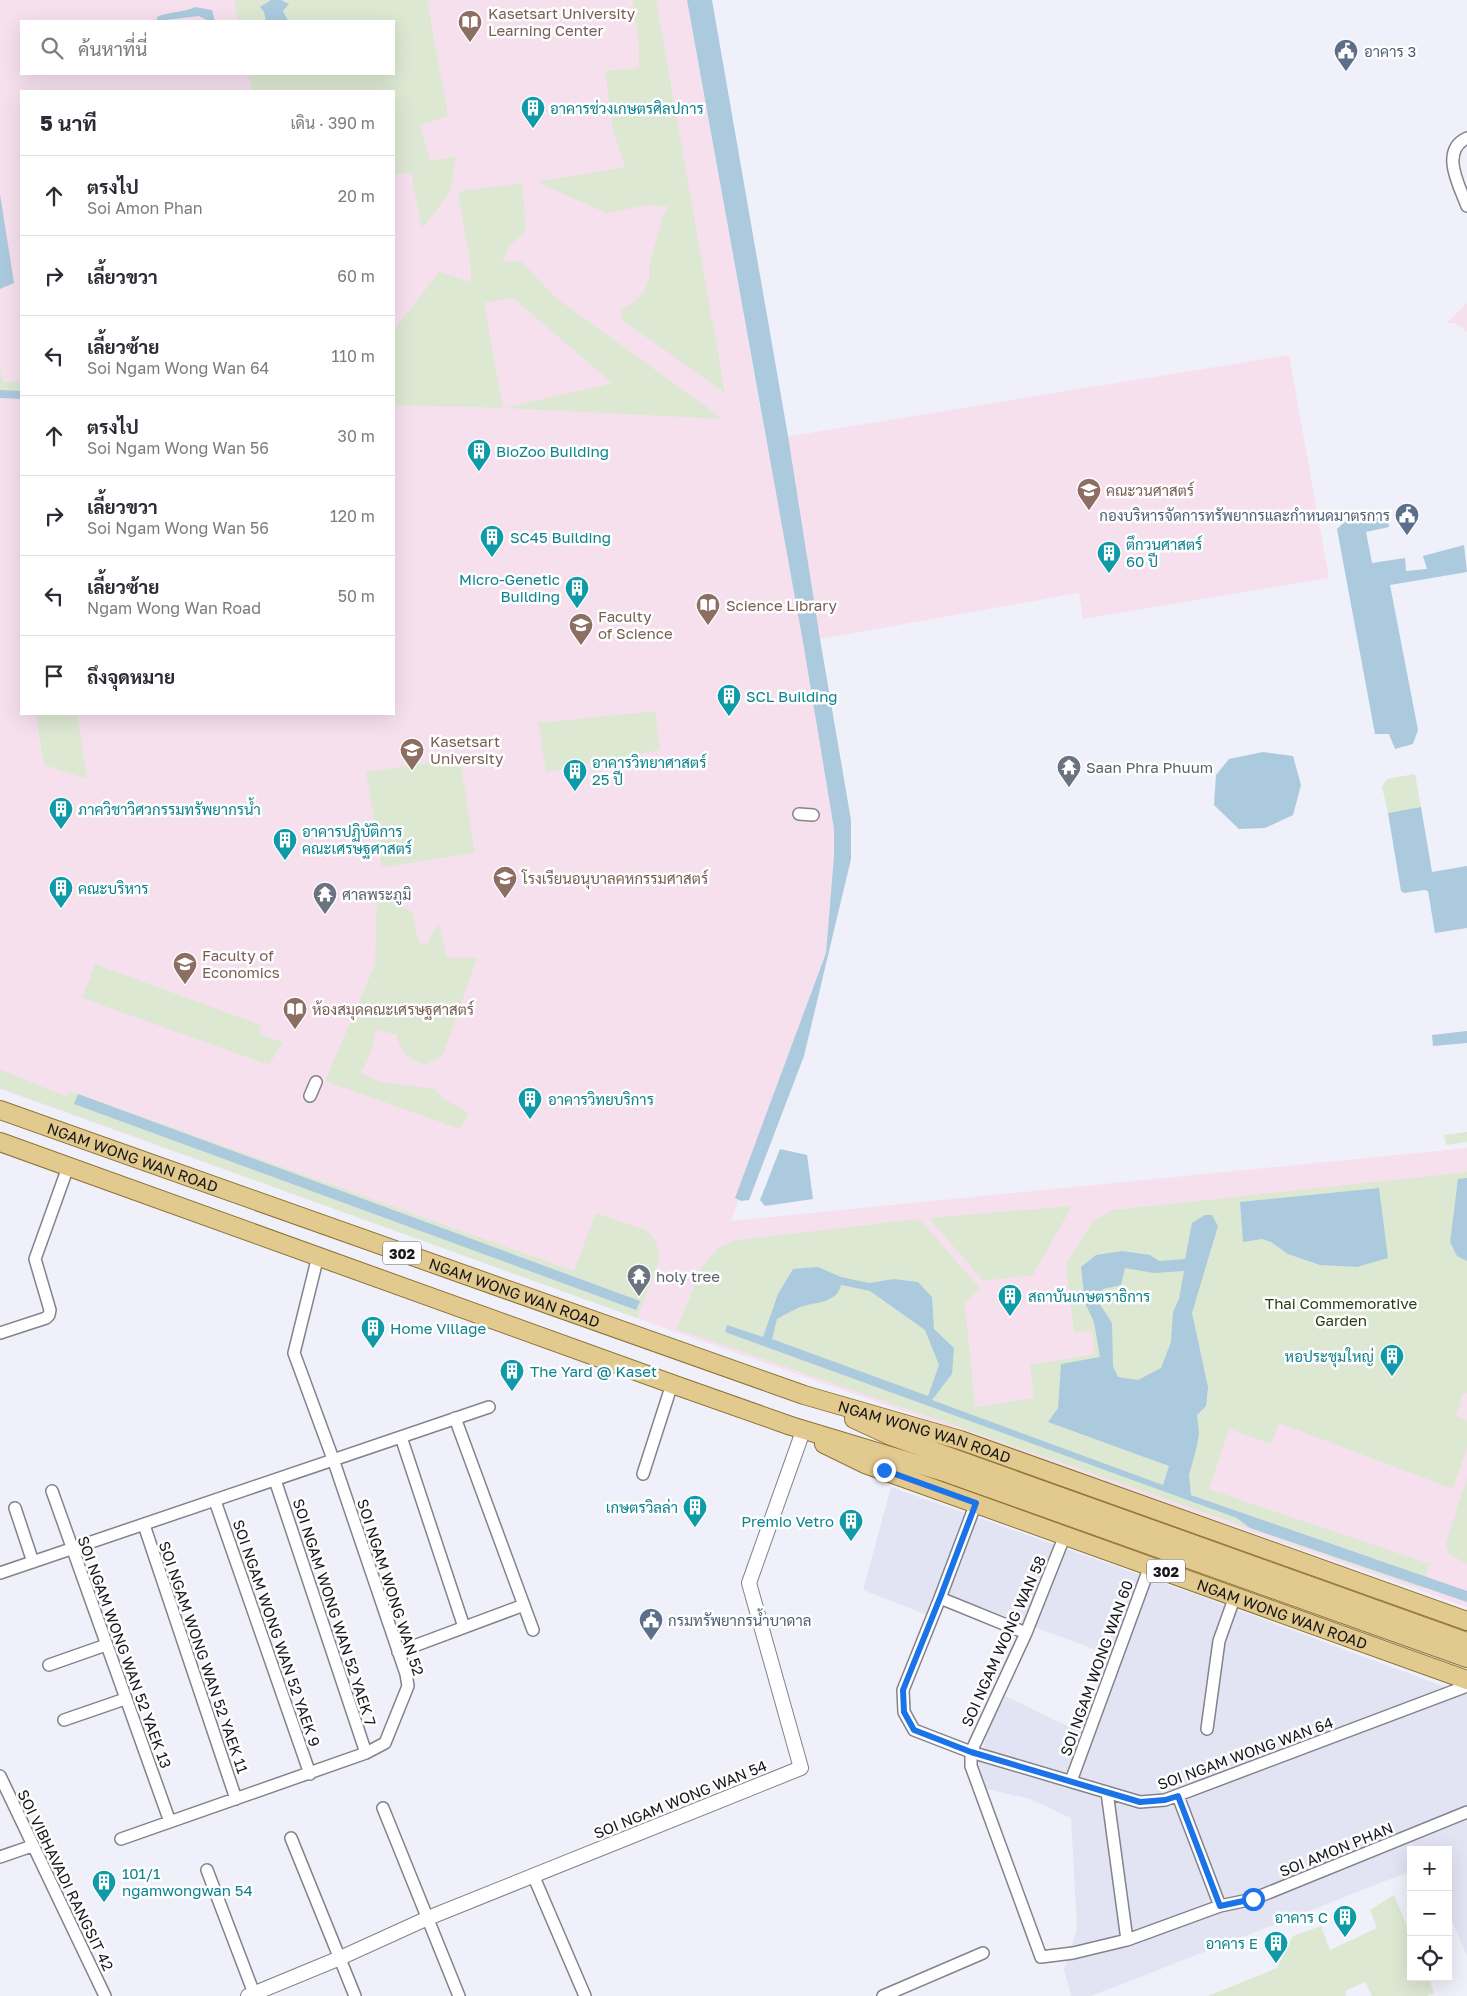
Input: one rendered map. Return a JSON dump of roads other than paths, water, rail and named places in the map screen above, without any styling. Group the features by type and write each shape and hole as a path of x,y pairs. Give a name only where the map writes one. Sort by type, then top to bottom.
{"main road":[{"name":"NGAM WONG WAN ROAD","path":"0,1110 804,1395 960,1440 1467,1621"},
{"name":"NGAM WONG WAN ROAD","path":"0,1142 797,1430 947,1473 1467,1658"},
{"name":"NGAM WONG WAN ROAD","path":"804,1395 891,1436 1467,1642"},
{"name":"NGAM WONG WAN ROAD","path":"797,1430 865,1464 1467,1680"}],"street":[{"path":"1467,138 1462,140 1453,154 1453,167 1467,206"},
{"path":"799,814 814,815"},
{"path":"310,1096 316,1082"},
{"path":"0,1333 46,1318 49,1315 35,1259 68,1167"},
{"name":"SOI NGAM WONG WAN 52","path":"121,1839 310,1774 366,1753 385,1743 408,1686 333,1459 294,1353 318,1256"},
{"path":"643,1474 672,1384"},
{"path":"0,1573 488,1407"},
{"path":"455,1418 533,1630"},
{"name":"SOI NGAM WONG WAN 54","path":"252,1995 428,1918 801,1768 749,1583 797,1430"},
{"path":"401,1437 464,1627"},
{"name":"SOI NGAM WONG WAN 52 YAEK 7","path":"275,1480 366,1753"},
{"name":"SOI NGAM WONG WAN 52 YAEK 13","path":"52,1491 170,1822"},
{"name":"SOI NGAM WONG WAN 52 YAEK 9","path":"215,1501 310,1774"},
{"name":"SOI NGAM WONG WAN 64","path":"976,1503 903,1690 904,1712 914,1730 971,1752 1140,1802 1165,1800 1467,1686"},
{"path":"15,1508 33,1562"},
{"name":"SOI NGAM WONG WAN 52 YAEK 11","path":"144,1525 236,1799"},
{"name":"SOI NGAM WONG WAN 58","path":"971,1752 1026,1632 1065,1535"},
{"name":"SOI NGAM WONG WAN 60","path":"1070,1781 1150,1566"},
{"path":"1207,1729 1218,1641 1235,1596"},
{"path":"940,1598 1026,1632"},
{"path":"398,1652 524,1605"},
{"path":"49,1665 106,1645"},
{"path":"64,1720 125,1698"},
{"name":"SOI AMON PHAN","path":"971,1752 971,1766 1041,1957 1073,1953 1127,1940 1220,1906 1253,1899 1467,1812"},
{"name":"SOI VIBHAVADI RANGSIT 42","path":"0,1776 105,1996"},
{"path":"1107,1792 1127,1940"},
{"path":"1178,1796 1220,1906"},
{"path":"382,1808 460,1996"},
{"path":"291,1838 355,1996"},
{"path":"0,1857 32,1846"},
{"path":"207,1870 252,1995"},
{"path":"533,1875 585,1996"},
{"path":"883,1996 983,1953"}],"water":[{"path":"271,0 281,0 289,4 283,11 288,20 266,20 264,12 260,7"},
{"path":"687,0 712,0 788,436 851,820 851,859 804,1056 749,1200 741,1201 735,1198 826,953 834,856 834,829 803,642"},
{"path":"195,7 212,10 215,20 207,20 199,16 157,20 157,17 162,15"},
{"path":"0,194 14,283 0,289"},
{"path":"0,390 20,391 20,399 0,398"},
{"path":"1388,512 1389,527 1366,532 1372,563 1405,558 1406,571 1427,569 1423,556 1464,545 1467,572 1390,585 1418,730 1413,744 1395,749 1389,734 1375,734 1337,529 1351,516"},
{"path":"1263,752 1293,756 1301,785 1293,815 1265,828 1239,829 1214,805 1216,775 1229,759"},
{"path":"1421,807 1432,872 1467,866 1467,928 1435,933 1428,891 1404,893 1401,891 1388,813"},
{"path":"1467,1031 1467,1043 1433,1046 1432,1035"},
{"path":"78,1094 640,1301 636,1310 74,1104"},
{"path":"780,1149 807,1155 813,1199 765,1206 760,1200"},
{"path":"1467,1178 1467,1261 1457,1256 1450,1242 1458,1179"},
{"path":"1379,1188 1388,1258 1357,1267 1320,1265 1288,1254 1271,1242 1262,1239 1243,1242 1240,1202"},
{"path":"1205,1215 1212,1215 1218,1226 1192,1313 1208,1387 1206,1406 1197,1415 1199,1433 1189,1475 1191,1495 1467,1591 1467,1602 1250,1528 1237,1518 725,1332 727,1325 763,1337 778,1294 793,1269 818,1267 841,1277 869,1283 894,1279 918,1282 932,1297 934,1329 954,1348 952,1374 932,1400 1163,1485 1169,1466 1048,1422 1058,1408 1061,1364 1100,1357 1094,1322 1085,1303 1081,1267 1096,1255 1122,1251 1150,1255 1159,1261 1185,1259 1192,1223","holes":["1125,1268 1154,1273 1184,1271 1179,1299 1173,1312 1171,1342 1161,1368 1138,1380 1118,1377 1113,1366 1112,1323 1099,1303 1103,1289 1121,1285","841,1285 870,1291 925,1330 939,1365 928,1396 772,1339 777,1319 798,1308 829,1299 834,1296"]}],"place":[{"name":"Kasetsart University Learning Center","path":"470,43"},
{"name":"อาคาร 3","path":"1346,72"},
{"name":"อาคารช่วงเกษตรศิลปการ","path":"533,129"},
{"name":"BioZoo Building","path":"479,472"},
{"name":"คณะวนศาสตร์","path":"1089,511"},
{"name":"กองบริหารจัดการทรัพยากรและกำหนดมาตรการ","path":"1407,536"},
{"name":"SC45 Building","path":"492,558"},
{"name":"ตึกวนศาสตร์ 60 ปี","path":"1109,574"},
{"name":"Micro-Genetic Building","path":"577,609"},
{"name":"Science Library","path":"708,626"},
{"name":"Faculty of Science","path":"581,646"},
{"name":"SCL Building","path":"729,717"},
{"name":"Kasetsart University","path":"412,771"},
{"name":"Saan Phra Phuum","path":"1069,788"},
{"name":"อาคารวิทยาศาสตร์ 25 ปี","path":"575,792"},
{"name":"ภาควิชาวิศวกรรมทรัพยากรน้ำ","path":"61,830"},
{"name":"อาคารปฏิบัติการ คณะเศรษฐศาสตร์","path":"285,861"},
{"name":"โรงเรียนอนุบาลคหกรรมศาสตร์","path":"505,899"},
{"name":"คณะบริหาร","path":"61,909"},
{"name":"ศาลพระภูมิ","path":"325,915"},
{"name":"Faculty of Economics","path":"185,985"},
{"name":"ห้องสมุดคณะเศรษฐศาสตร์","path":"295,1030"},
{"name":"อาคารวิทยบริการ","path":"530,1120"},
{"name":"holy tree","path":"639,1297"},
{"name":"สถาบันเกษตราธิการ","path":"1010,1317"},
{"name":"Home Village","path":"373,1349"},
{"name":"หอประชุมใหญ่","path":"1392,1377"},
{"name":"The Yard @ Kaset","path":"512,1392"},
{"name":"เกษตรวิลล่า","path":"695,1528"},
{"name":"Premio Vetro","path":"851,1542"},
{"name":"กรมทรัพยากรน้ำบาดาล","path":"651,1641"},
{"name":"101/1 ngamwongwan 54","path":"104,1903"},
{"name":"อาคาร C","path":"1345,1938"},
{"name":"อาคาร E","path":"1276,1964"}],"park label":[{"name":"Thai Commemorative Garden","path":"1341,1312"}]}
